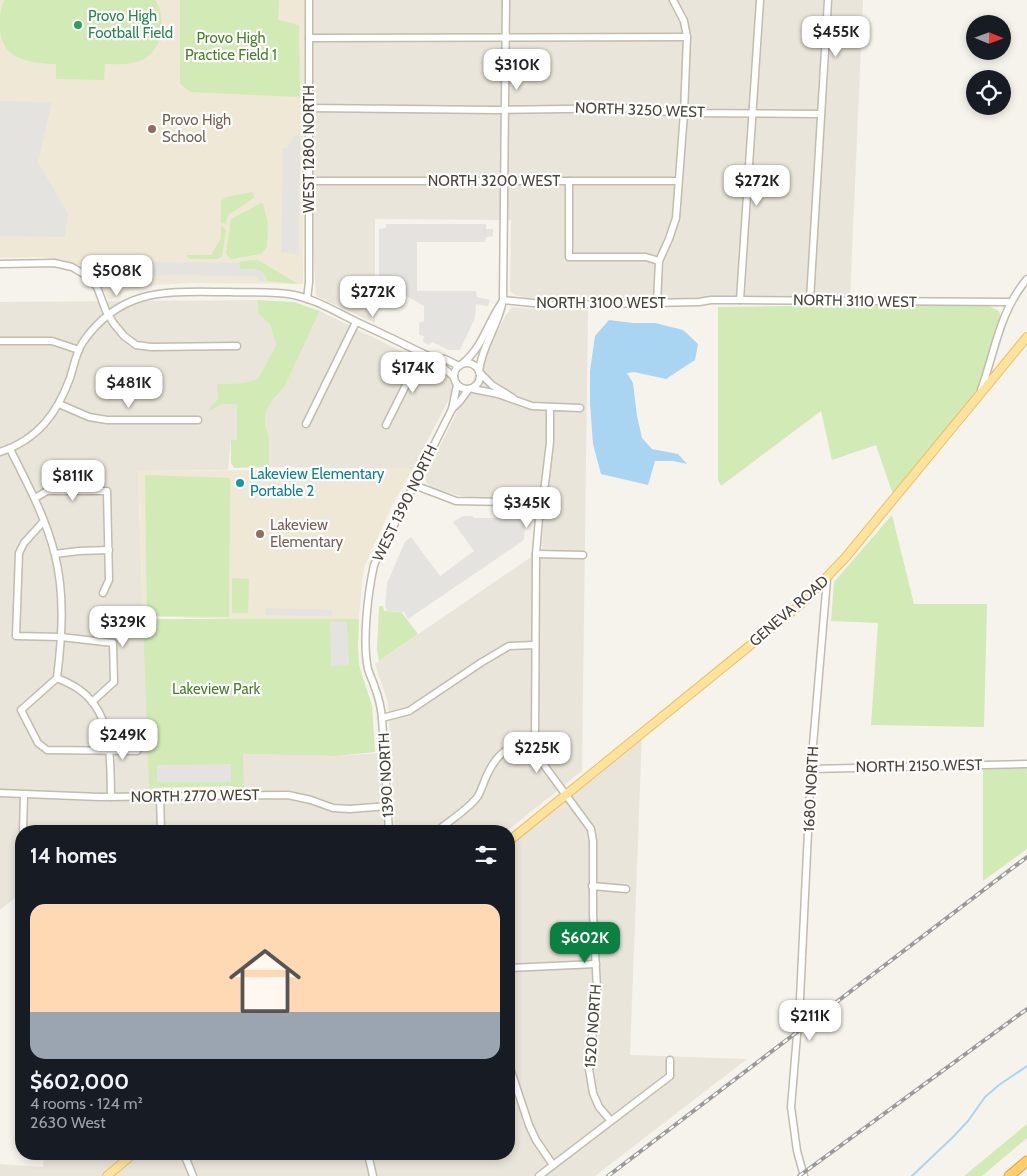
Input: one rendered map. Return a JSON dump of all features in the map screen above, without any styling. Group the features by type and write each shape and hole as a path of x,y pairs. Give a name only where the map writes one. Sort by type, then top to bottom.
{"highway":[{"path":"1009,1176 1027,1161"}],"main road":[{"name":"GENEVA ROAD","path":"515,836 801,604 827,579 1027,337"},
{"path":"107,1176 126,1160"}],"street":[{"name":"WEST 1280 NORTH","path":"306,299 309,282 309,0"},
{"path":"470,389 479,382 482,353 501,313 503,300 506,0"},
{"path":"657,303 659,261 676,218 684,113 687,37 684,21 673,0"},
{"path":"740,300 760,0"},
{"path":"810,300 828,0"},
{"path":"310,38 687,37"},
{"name":"NORTH 3250 WEST","path":"309,108 639,108 684,113 821,114"},
{"name":"NORTH 3200 WEST","path":"309,181 678,181"},
{"path":"569,181 569,257 646,257 659,261"},
{"path":"0,264 54,263 72,267 87,276 97,287 109,315 120,332 136,345 150,347 237,346"},
{"path":"980,394 1001,324 1010,302 1027,279"},
{"path":"0,452 24,442 45,423 63,397 79,350 100,322 123,306 139,298 158,293 278,293 295,295 324,305 430,357 454,377 460,388 481,389 532,406 580,408"},
{"path":"454,377 456,369 476,350 495,311 503,300"},
{"name":"NORTH 3100 WEST","path":"503,300 553,305 699,302"},
{"name":"NORTH 3110 WEST","path":"699,302 711,300 1010,302"},
{"path":"306,424 356,322"},
{"path":"0,341 52,341 79,350"},
{"path":"386,426 422,353"},
{"path":"430,357 445,359 461,365 472,364 492,385 514,399"},
{"name":"WEST 1390 NORTH","path":"382,718 380,704 368,670 366,657 370,583 374,565 452,409 457,385"},
{"name":"WEST 1390 NORTH","path":"452,409 470,389"},
{"path":"59,404 90,417 107,420 198,420"},
{"name":"1520 NORTH","path":"550,408 550,442 545,484 540,506 536,554 534,741 538,757 591,829 593,842 592,886 597,989 589,1069 599,1107 611,1121"},
{"path":"10,449 35,498 55,554 60,581 61,637 57,678 21,710 38,742 47,750 137,750"},
{"path":"414,485 456,501 508,502 540,506"},
{"path":"35,498 47,492 107,492 109,580 103,592"},
{"path":"44,522 24,543 19,553 16,636 61,637 113,643 114,682 92,702"},
{"path":"55,554 109,550"},
{"path":"536,554 583,555"},
{"name":"1680 NORTH","path":"804,1176 797,1151 791,1110 793,1085 798,1065 802,1013 800,999 811,768 827,579"},
{"path":"382,718 409,711 482,662 510,646 535,645"},
{"path":"57,678 79,689 101,713 105,724 109,751 111,797"},
{"name":"1390 NORTH","path":"382,718 389,825"},
{"path":"444,825 478,795 488,773 506,748 534,741"},
{"name":"NORTH 2150 WEST","path":"811,768 1027,764"},
{"name":"NORTH 2770 WEST","path":"0,794 111,797 288,795 311,800 332,808 350,809 388,806"},
{"path":"23,825 24,795"},
{"path":"160,797 160,825"},
{"path":"592,886 626,889"},
{"path":"515,968 596,964"},
{"path":"539,1176 670,1076 670,1060"},
{"path":"515,1083 529,1125 536,1140 553,1165"},
{"path":"186,1160 193,1176"},
{"path":"369,1160 373,1176"}],"shaded area":[{"name":"Provo High School","path":"0,0 305,0 303,284 190,283 155,285 131,290 109,300 99,282 82,266 63,260 41,257 0,258"},
{"path":"309,0 863,0 850,299 529,298 515,295 510,291 511,220 375,219 375,323 316,296 309,181"},
{"path":"0,101 52,102 38,162 68,214 65,237 0,236"},
{"path":"295,135 300,136 298,255 281,252 283,148 287,148"},
{"path":"386,224 486,224 486,229 493,229 493,236 486,237 485,242 417,242 417,291 476,291 477,297 490,300 488,306 476,304 475,318 460,350 449,350 432,342 429,345 423,342 424,336 419,335 419,323 424,321 424,306 398,290 385,289 384,281 379,280 379,229 386,228"},
{"path":"104,261 239,263 240,269 261,270 265,275 266,281 259,281 256,276 101,275 96,270 104,266"},
{"path":"257,300 258,313 270,325 276,345 258,380 243,383 217,384 237,404 237,440 231,439 228,470 138,471 143,619 154,788 149,796 243,796 243,754 336,756 380,753 384,825 15,825 15,898 0,910 0,302"},
{"path":"512,307 588,310 582,771 514,825 395,825 388,703 375,664 542,551 544,505 517,497 468,497 432,488 426,482 426,475 506,315"},
{"path":"320,311 450,377 453,385 451,395 413,469 269,467 269,437 265,424 266,412 273,399 284,388"},
{"name":"Lakeview Elementary","path":"413,469 393,504 365,565 359,619 231,619 143,616 138,471"},
{"path":"463,516 472,516 474,518 525,518 524,540 408,619 404,612 387,611 385,606 387,583 405,542 411,537 440,576 474,551 453,522"},
{"path":"266,608 332,610 332,616 266,615"},
{"path":"330,621 347,622 349,665 331,666"},
{"path":"642,733 630,1055 747,1059 595,1176 0,1176 0,1164 43,1167 44,1160 515,1160 515,835"},
{"path":"231,764 231,782 157,782 157,765"}],"green space":[{"path":"5,0 155,0 161,17 161,36 153,52 146,58 129,64 105,64 104,80 56,79 56,64 26,61 11,53 5,46 1,37 0,15"},
{"name":"Provo High Practice Field 1","path":"180,0 279,0 278,20 299,25 300,97 191,92 180,84"},
{"path":"253,192 254,198 228,215 226,224 221,223 221,201 226,197"},
{"path":"261,203 263,204 268,222 267,247 261,254 231,259 226,254 231,219"},
{"path":"221,225 226,230 222,256 217,259 190,259 186,255 211,255 221,238"},
{"path":"258,260 298,284 267,281 263,273 257,269 240,269 239,263 241,261"},
{"path":"257,300 294,302 320,311 284,388 273,399 266,412 265,424 269,437 269,467 234,468 231,463 231,439 237,440 237,404 222,404 208,410 218,399 217,384 243,383 258,379 276,345 270,325 258,313"},
{"path":"989,306 999,311 1001,318 977,392 893,495 876,445 832,460 821,411 721,486 718,480 718,307"},
{"path":"145,475 230,478 229,617 147,616"},
{"path":"892,515 914,604 987,604 984,727 871,725 878,623 831,621 834,582"},
{"path":"232,578 249,579 248,613 232,613"},
{"path":"379,606 383,606 384,611 399,612 399,609 418,634 379,661 377,650"},
{"name":"Lakeview Park","path":"143,619 359,619 359,665 372,706 375,752 336,756 243,754 244,788 232,786 149,788"},
{"path":"1027,768 1027,849 983,881 983,769"},
{"path":"1027,1124 1027,1138 982,1176 964,1176"}],"water":[{"path":"609,320 655,323 683,330 698,344 695,360 666,379 634,372 627,373 633,383 642,438 652,449 678,454 687,464 673,461 655,461 648,485 601,474 593,444 590,371 595,336"}],"waterway":[{"path":"912,1176 968,1121 985,1097 1027,1066"}],"railway":[{"path":"608,1176 1027,857"},
{"path":"799,1176 1027,1009"}],"place":[{"name":"Provo High Football Field","path":"78,25"},
{"name":"Provo High School","path":"152,129"},
{"name":"Lakeview Elementary Portable 2","path":"240,483"},
{"name":"Lakeview Elementary","path":"260,534"}]}
